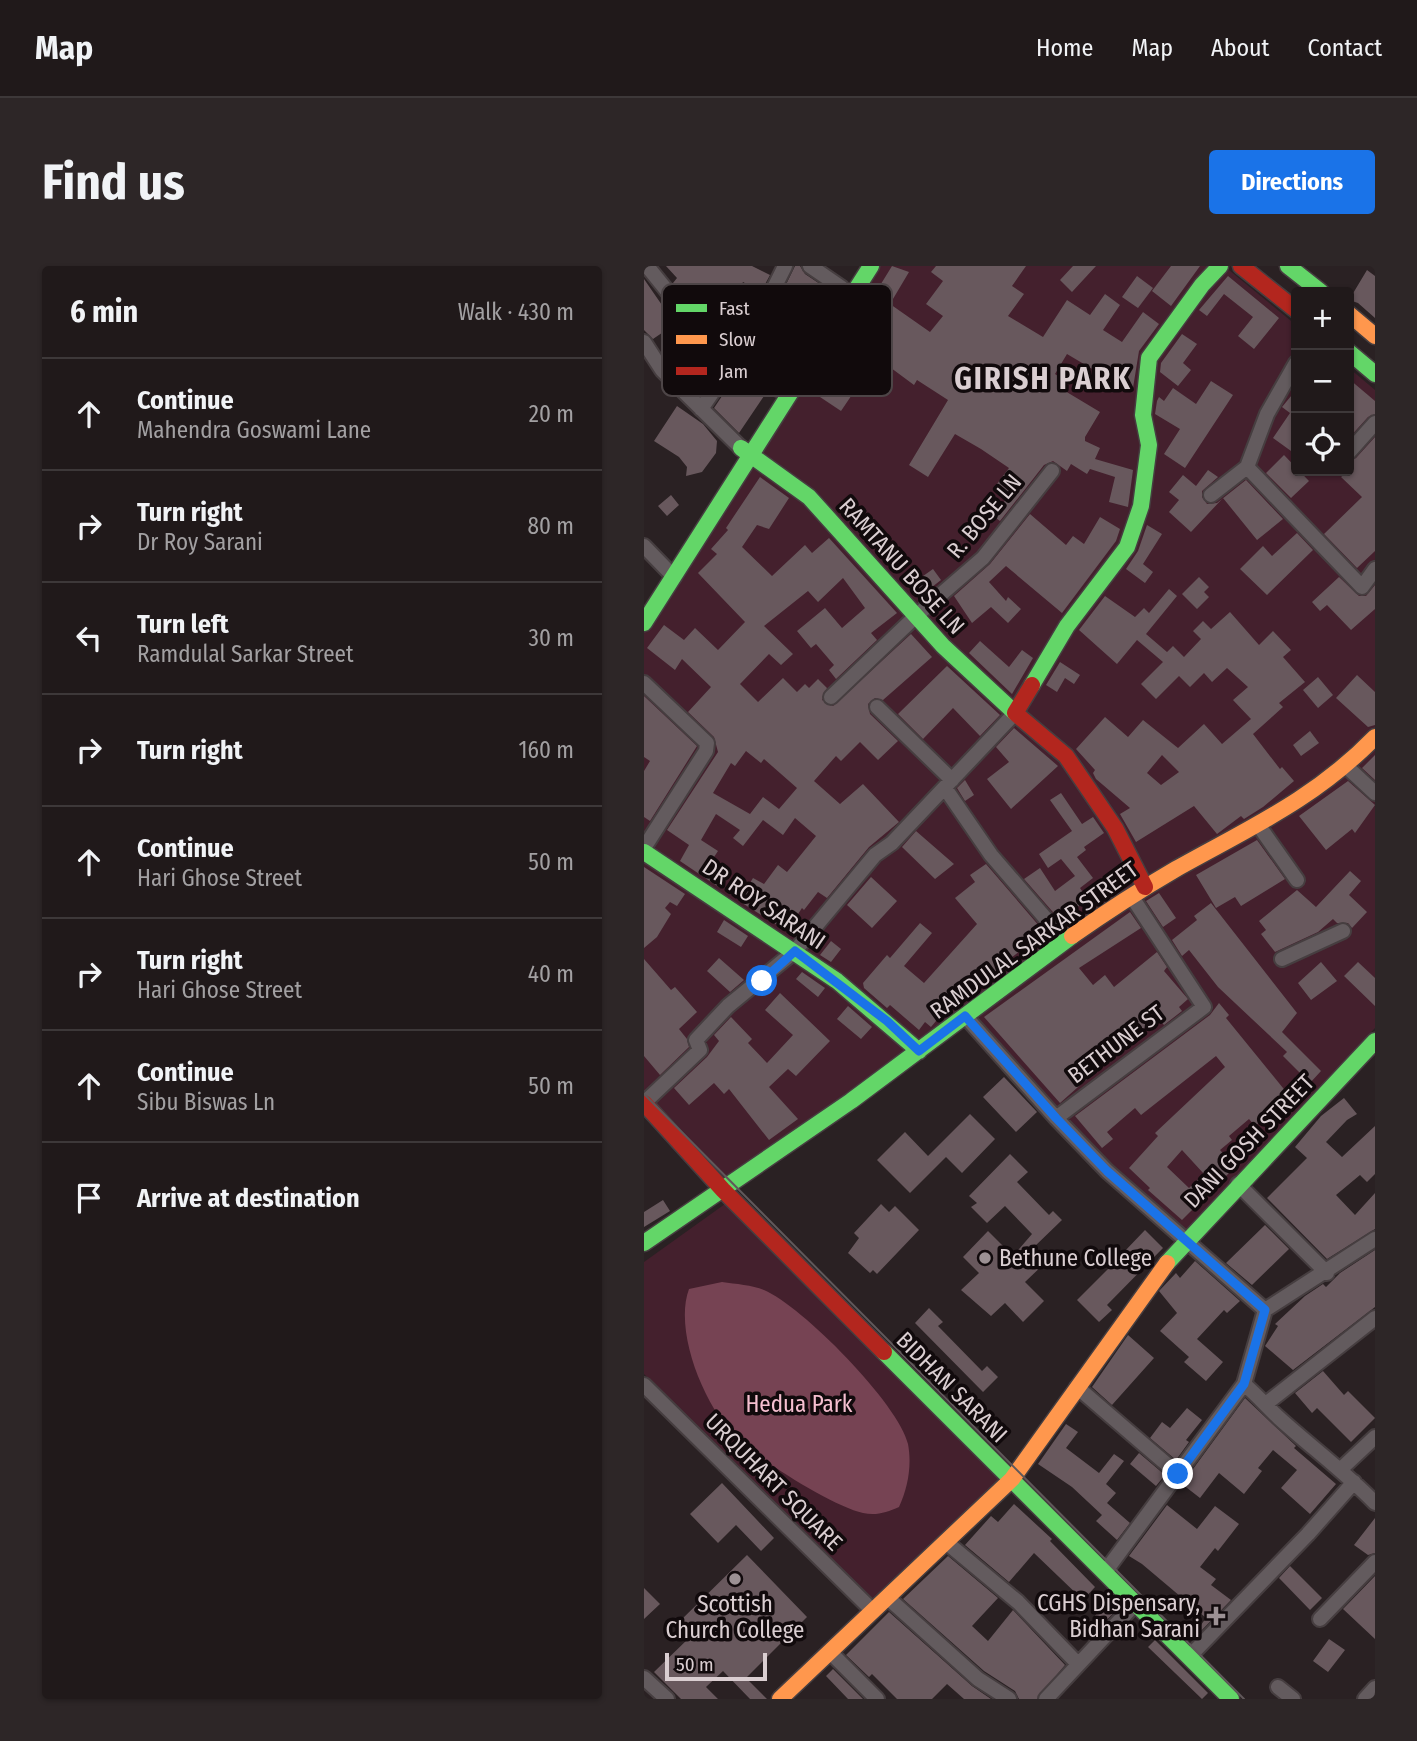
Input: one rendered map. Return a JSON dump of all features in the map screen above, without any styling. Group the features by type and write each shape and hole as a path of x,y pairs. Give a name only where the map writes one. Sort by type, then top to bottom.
{"street":[{"path":"647,266 662,285"},
{"path":"776,284 785,266"},
{"path":"810,266 836,284"},
{"path":"845,284 856,266"},
{"path":"859,284 871,266"},
{"path":"644,1103 700,1050 696,1040 728,1006 795,951 875,855 892,843 1015,713 1067,626 1127,547 1141,506 1149,445 1143,415 1149,358 1202,285 1220,266"},
{"path":"1241,266 1291,306"},
{"path":"1288,266 1315,287"},
{"path":"1354,318 1375,336"},
{"path":"644,342 662,370"},
{"path":"1354,356 1375,374"},
{"path":"1212,495 1247,467 1267,414 1291,372"},
{"path":"689,396 745,452"},
{"path":"701,408 709,396"},
{"path":"745,452 774,396"},
{"path":"644,623 669,572 783,396"},
{"path":"1354,446 1375,423"},
{"name":"RAMTANU BOSE LN","path":"745,452 809,497 969,672 1066,756 1115,828 1138,892"},
{"path":"1247,467 1362,587 1375,569"},
{"name":"R. BOSE LN","path":"831,696 983,558 1052,471"},
{"path":"644,546 669,572"},
{"path":"644,600 669,572"},
{"path":"644,683 707,743 706,751 644,850"},
{"path":"877,707 948,784 990,855 1065,941"},
{"name":"RAMDULAL SARKAR STREET","path":"644,1243 919,1051 1065,941 1138,892 1295,806 1348,768 1375,737"},
{"path":"1348,768 1375,793"},
{"path":"1259,826 1297,880"},
{"name":"DR ROY SARANI","path":"644,850 795,951 887,1021 919,1051"},
{"name":"BETHUNE ST","path":"1056,1118 1204,1007 1138,892"},
{"path":"1282,959 1343,931"},
{"path":"965,1016 1107,1171 1265,1310"},
{"name":"DANI GOSH STREET","path":"780,1699 1012,1479 1157,1273 1375,1041"},
{"name":"BIDHAN SARANI","path":"644,1103 723,1190 1231,1699"},
{"path":"1238,1184 1327,1273"},
{"path":"1105,1572 1244,1384 1265,1310 1327,1273 1375,1239"},
{"path":"1267,1403 1375,1318"},
{"path":"1244,1384 1267,1403 1277,1417 1341,1469 1375,1503"},
{"name":"URQUHART SQUARE","path":"644,1385 873,1611"},
{"path":"1077,1387 1178,1474"},
{"path":"1341,1469 1375,1437"},
{"path":"1189,1657 1308,1534 1354,1482"},
{"path":"946,1542 1017,1602 1078,1664"},
{"path":"1320,1619 1375,1562"},
{"path":"888,1598 978,1679 1009,1699"},
{"path":"1046,1699 1136,1603"},
{"path":"830,1652 877,1699"},
{"path":"644,1678 667,1699"},
{"path":"1278,1687 1293,1699"},
{"path":"1365,1699 1375,1688"}],"green space":[{"path":"879,266 1224,266 1291,321 1291,476 1354,476 1354,372 1375,390 1375,1028 1183,1238 962,1015 723,1189 644,1106 644,625 794,396 892,396 892,284 867,284"},
{"name":"Hedua Park","path":"725,1204 1000,1481 874,1603 644,1374 644,1262"}],"shaded area":[{"path":"722,1282 759,1288 781,1300 824,1335 869,1382 901,1427 908,1444 908,1476 899,1507 882,1513 868,1514 834,1502 764,1459 727,1427 704,1391 689,1348 685,1327 689,1289"}],"building":[{"path":"666,266 752,266 770,275 765,284 674,284 677,278"},
{"path":"795,266 800,266 805,274 820,284 786,284"},
{"path":"892,266 909,272 892,301 892,284 881,284"},
{"path":"936,266 1026,266 1012,286 1024,294 1008,316 1043,337 1067,300 1090,315 1105,294 1120,305 1103,330 1122,342 1143,312 1159,324 1139,351 1133,388 1102,368 1099,373 1067,354 1055,374 1064,380 1060,388 1100,412 1085,437 1085,441 1100,448 1095,459 1133,470 1128,507 1109,502 1115,477 1090,469 1087,474 1071,464 1067,471 1053,461 1044,465 1000,521 993,516 1007,498 994,488 1009,468 981,449 955,434 928,477 909,465 948,400 917,380 914,385 892,369 892,305 930,332 943,316 926,304 943,281 931,272"},
{"path":"1073,266 1096,266 1072,292 1060,280"},
{"path":"1171,266 1200,266 1171,306 1152,291"},
{"path":"1367,270 1375,276 1375,318 1354,302 1354,292"},
{"path":"1137,276 1153,288 1138,308 1122,297"},
{"path":"1228,276 1279,318 1254,349 1238,336 1253,317 1224,294 1207,316 1199,310"},
{"path":"644,279 662,305 662,333 653,339 644,330"},
{"path":"1182,334 1197,344 1183,363 1191,370 1178,386 1160,372 1161,363"},
{"path":"1211,381 1233,395 1185,468 1164,454 1180,429 1155,414 1157,401 1159,397 1164,401 1173,388 1196,404"},
{"path":"1354,383 1375,401 1375,414 1368,417 1354,432"},
{"path":"722,396 764,396 739,433 714,408"},
{"path":"818,396 851,396 841,411"},
{"path":"1291,396 1291,451 1273,438 1290,413 1282,407"},
{"path":"677,406 703,424 717,441 716,453 702,472 686,476 687,467 679,457 654,441"},
{"path":"1375,437 1375,551 1357,568 1324,534 1362,497 1341,477 1354,476 1356,458"},
{"path":"1284,455 1291,462 1291,476 1304,476 1309,481 1291,498 1266,473"},
{"path":"1208,470 1218,477 1202,491 1202,497 1207,504 1217,503 1222,499 1191,532 1169,512 1179,500 1169,492 1183,475 1196,486"},
{"path":"760,477 789,498 769,529 757,525 742,547 772,576 805,545 812,553 829,538 897,613 871,633 877,640 836,679 829,670 834,665 816,644 811,648 797,631 825,608 842,628 865,608 843,578 818,602 808,591 764,626 793,654 781,665 769,654 740,684 758,702 783,678 797,692 805,684 809,688 818,679 827,688 822,700 833,706 911,634 932,657 883,700 875,698 868,704 870,714 898,741 878,760 860,742 841,761 836,756 814,781 840,804 863,784 899,822 869,847 827,898 818,892 804,910 802,908 787,931 739,901 753,878 764,884 778,865 787,872 816,836 795,818 783,835 763,820 743,846 733,838 740,830 716,814 701,840 718,851 710,863 729,876 720,888 680,861 689,845 667,830 718,752 714,737 688,712 711,687 682,659 675,670 647,648 664,625 684,640 695,628 718,650 745,622 698,573 717,554 711,549 728,530 726,528","holes":["746,751 761,763 764,759 797,788 779,809 763,797 750,814 713,793 731,763 735,766"]},
{"path":"1246,480 1283,519 1257,540 1223,498"},
{"path":"671,495 679,505 667,516 658,506"},
{"path":"1030,514 1066,545 1073,536 1084,544 1100,517 1120,529 1116,541 1062,613 1006,566 989,582 1006,601 1008,597 1021,609 1008,623 991,607 972,623 954,596 990,564"},
{"path":"1147,525 1162,534 1143,564 1153,572 1145,583 1126,569 1138,551"},
{"path":"1297,533 1313,550 1267,595 1240,569 1263,546 1272,556"},
{"path":"933,569 941,580 918,598 909,586"},
{"path":"1199,577 1209,587 1204,592 1209,597 1197,609 1182,594"},
{"path":"1339,577 1359,596 1366,596 1375,585 1375,609 1351,630 1327,605 1320,611 1312,602"},
{"path":"1169,589 1177,596 1146,634 1167,652 1173,646 1184,657 1201,639 1193,631 1203,621 1211,629 1230,612 1259,645 1273,631 1291,650 1283,657 1305,682 1279,703 1283,707 1253,734 1280,769 1282,767 1294,781 1263,807 1244,819 1241,816 1217,834 1194,806 1136,842 1120,814 1130,808 1096,779 1093,773 1095,770 1076,749 1105,717 1128,737 1143,720 1178,748 1204,724 1222,744 1251,719 1233,700 1248,687 1227,668 1212,682 1204,673 1190,687 1179,676 1156,699 1141,684 1163,662 1137,640 1117,664 1079,630 1105,596 1135,617 1144,608 1149,613","holes":["1162,755 1179,772 1161,785 1147,773"]},
{"path":"980,641 1009,667 1022,650 1033,658 1012,694 969,653"},
{"path":"1060,662 1080,675 1074,684 1065,678 1057,692 1046,685"},
{"path":"947,666 1000,715 980,736 953,708 923,739 898,714"},
{"path":"1357,675 1375,692 1375,725 1368,727 1336,698"},
{"path":"1318,677 1333,695 1318,708 1303,690"},
{"path":"644,696 697,746 650,821 644,817 644,771 650,761 644,757"},
{"path":"1014,728 1058,766 1011,809 987,779 1009,762 996,747"},
{"path":"1310,731 1319,743 1301,756 1293,745"},
{"path":"1375,755 1375,780 1362,768"},
{"path":"965,780 974,795 965,801 957,788"},
{"path":"1348,781 1375,805 1355,833 1352,829 1326,850 1299,816"},
{"path":"1061,793 1082,824 1093,817 1104,833 1084,847 1086,850 1077,857 1093,878 1080,888 1088,900 1059,919 1024,879 1040,868 1055,891 1075,876 1061,859 1048,868 1039,854 1072,831 1050,800"},
{"path":"916,831 954,864 935,879 902,847"},
{"path":"1257,840 1285,879 1241,906 1235,897 1216,908 1196,875"},
{"path":"986,864 1046,934 1034,946 1031,942 1011,958 962,1002 957,996 931,1027 925,1022 919,1030 890,1005 887,1008 864,988 863,983 887,955 890,958 920,923 932,933 904,966 924,983 977,924 955,898 975,882 970,875"},
{"path":"644,867 685,894 677,906 670,902 665,908 671,914 657,937 644,948"},
{"path":"1350,871 1361,881 1349,895 1367,912 1352,928 1348,923 1337,923 1333,919 1318,932 1275,952 1261,934 1266,930 1259,921 1297,890 1316,907"},
{"path":"871,877 897,901 872,928 847,905"},
{"path":"1159,893 1176,918 1163,927 1146,901"},
{"path":"1211,903 1297,1013 1282,1032 1321,1071 1310,1083 1283,1056 1287,1052 1218,987 1189,950 1182,956 1172,940 1197,920 1194,916"},
{"path":"1130,912 1141,928 1079,968 1093,985 1105,975 1114,987 1157,952 1167,967 1164,971 1188,999 1179,1007 1182,1011 1164,1025 1157,1017 1060,1103 984,1017"},
{"path":"724,920 748,936 741,947 717,932"},
{"path":"831,941 841,949 831,962 820,955"},
{"path":"719,958 744,980 730,992 707,971"},
{"path":"644,959 671,990 675,987 697,1012 679,1029 687,1039 689,1047 660,1075 644,1056"},
{"path":"1321,962 1337,981 1311,1000 1298,983"},
{"path":"1358,962 1375,978 1375,1006 1344,976"},
{"path":"802,972 825,988 818,997 796,979"},
{"path":"780,993 830,1041 796,1076 788,1069 769,1087 798,1119 769,1140 729,1089 724,1094 714,1083 689,1105 674,1088 707,1057 719,1041 714,1035 731,1017 752,1039 748,1043 767,1063 793,1035 765,1010"},
{"path":"1219,1003 1229,1015 1226,1018 1296,1104 1278,1118 1273,1112 1255,1126 1249,1119 1229,1136 1232,1140 1220,1150 1235,1167 1182,1220 1148,1190 1150,1188 1129,1168 1158,1136 1155,1133 1225,1067 1216,1056 1141,1115 1135,1108 1107,1132 1113,1139 1102,1148 1075,1116 1210,1015","holes":["1182,1150 1204,1174 1189,1188 1167,1167"]},
{"path":"848,1006 872,1027 861,1039 837,1019"},
{"path":"1004,1077 1037,1112 1016,1132 983,1097"},
{"path":"1344,1098 1357,1114 1347,1120 1326,1142 1342,1157 1375,1126 1375,1174 1367,1182 1360,1175 1336,1195 1355,1215 1375,1193 1375,1229 1327,1259 1267,1198 1307,1158 1295,1147 1321,1116"},
{"path":"970,1114 995,1139 962,1173 946,1157 910,1193 877,1160 905,1132 928,1156"},
{"path":"1010,1154 1028,1172 1017,1182 1049,1215 1053,1211 1062,1220 1033,1248 1046,1262 1025,1282 1044,1301 1023,1322 1005,1303 991,1316 961,1290 979,1273 963,1257 988,1231 1013,1256 1032,1234 1005,1206 987,1223 971,1207 977,1203 969,1196"},
{"path":"663,1200 670,1211 644,1227 644,1212"},
{"path":"881,1204 889,1212 895,1206 919,1230 877,1274 873,1270 870,1273 848,1253 859,1238 854,1233"},
{"path":"1265,1225 1289,1249 1252,1285 1226,1263"},
{"path":"1145,1230 1163,1248 1107,1305 1112,1310 1099,1322 1077,1300 1109,1268 1104,1263 1118,1249 1123,1253"},
{"path":"1375,1250 1375,1307 1293,1370 1265,1346 1278,1326 1275,1324 1305,1296 1323,1284 1326,1287 1340,1273"},
{"path":"1195,1261 1240,1301 1227,1313 1224,1310 1197,1339 1223,1362 1206,1381 1184,1362 1189,1357 1160,1331 1177,1313 1159,1291 1176,1273 1180,1278"},
{"path":"929,1308 943,1322 938,1326 982,1371 987,1366 998,1377 983,1392 915,1323"},
{"path":"1128,1335 1154,1358 1112,1405 1092,1387"},
{"path":"1323,1371 1344,1395 1348,1391 1375,1418 1351,1442 1317,1408 1312,1413 1295,1393"},
{"path":"1245,1398 1296,1446 1294,1448 1336,1484 1310,1514 1281,1488 1297,1470 1273,1450 1258,1468 1262,1471 1244,1494 1219,1473 1200,1498 1182,1484"},
{"path":"1187,1408 1202,1420 1186,1440 1189,1442 1176,1460 1150,1438 1162,1422 1170,1428"},
{"path":"1066,1424 1078,1432 1066,1448 1099,1473 1114,1454 1124,1461 1106,1484 1116,1493 1107,1503 1130,1523 1117,1540 1096,1521 1102,1515 1072,1487 1038,1464"},
{"path":"1139,1453 1165,1475 1156,1486 1130,1464"},
{"path":"722,1483 774,1538 761,1551 736,1525 718,1543 690,1514"},
{"path":"1014,1504 1052,1539 1050,1541 1095,1587 1083,1600 1034,1553 1009,1582 965,1545 991,1516 998,1522"},
{"path":"1167,1505 1197,1529 1215,1506 1239,1524 1218,1551 1215,1548 1200,1567 1216,1579 1211,1585 1231,1600 1201,1631 1198,1629 1206,1618 1129,1556"},
{"path":"1375,1518 1375,1553 1368,1555 1354,1545"},
{"path":"747,1555 807,1617 746,1678 767,1699 750,1699 723,1671 706,1687 718,1699 681,1699 654,1672 691,1636 678,1623"},
{"path":"948,1556 998,1598 972,1626 988,1641 1013,1610 1065,1665 1037,1699 1019,1699 1015,1691 984,1671 903,1599"},
{"path":"1290,1566 1322,1598 1310,1610 1279,1578"},
{"path":"1375,1576 1375,1639 1343,1609"},
{"path":"644,1588 660,1604 644,1619"},
{"path":"1110,1598 1120,1606 1102,1625 1093,1618"},
{"path":"889,1612 972,1686 991,1699 964,1699 947,1684 932,1699 897,1699 872,1674 869,1677 846,1655"},
{"path":"1329,1639 1345,1650 1328,1672 1313,1661"},
{"path":"1155,1640 1208,1693 1202,1699 1148,1647"},
{"path":"833,1669 863,1699 848,1699 826,1676"}],"tram line":[{"path":"644,1094 1244,1699"}],"traffic: fast":[{"path":"860,284 871,266"},
{"path":"1032,685 1067,626 1127,547 1141,506 1149,445 1143,415 1149,358 1202,285 1220,266"},
{"path":"1288,266 1315,287"},
{"path":"1354,356 1375,374"},
{"path":"644,623 788,396"},
{"path":"741,448 809,497 943,646 1015,713"},
{"path":"644,852 837,981 919,1051"},
{"path":"644,1243 851,1101 1072,936"},
{"path":"1167,1263 1375,1041"},
{"path":"884,1352 1231,1699"}],"traffic: slow":[{"path":"1354,318 1375,336"},
{"path":"1072,936 1123,901 1305,795 1352,759 1375,737"},
{"path":"780,1699 1012,1479 1167,1263"}],"traffic: jam":[{"path":"1241,266 1291,306"},
{"path":"1032,685 1015,713 1066,756 1115,828 1145,887"},
{"path":"644,1103 723,1190 884,1352"}],"place":[{"name":"Bethune College","path":"985,1258"},
{"name":"Scottish Church College","path":"735,1579"},
{"name":"CGHS Dispensary, Bidhan Sarani","path":"1216,1616"}],"district":[{"name":"GIRISH PARK","path":"1043,379"}],"route":[{"path":"762,981 795,951 887,1021 919,1051 965,1016 1107,1171 1265,1310 1244,1384 1178,1474"}]}
